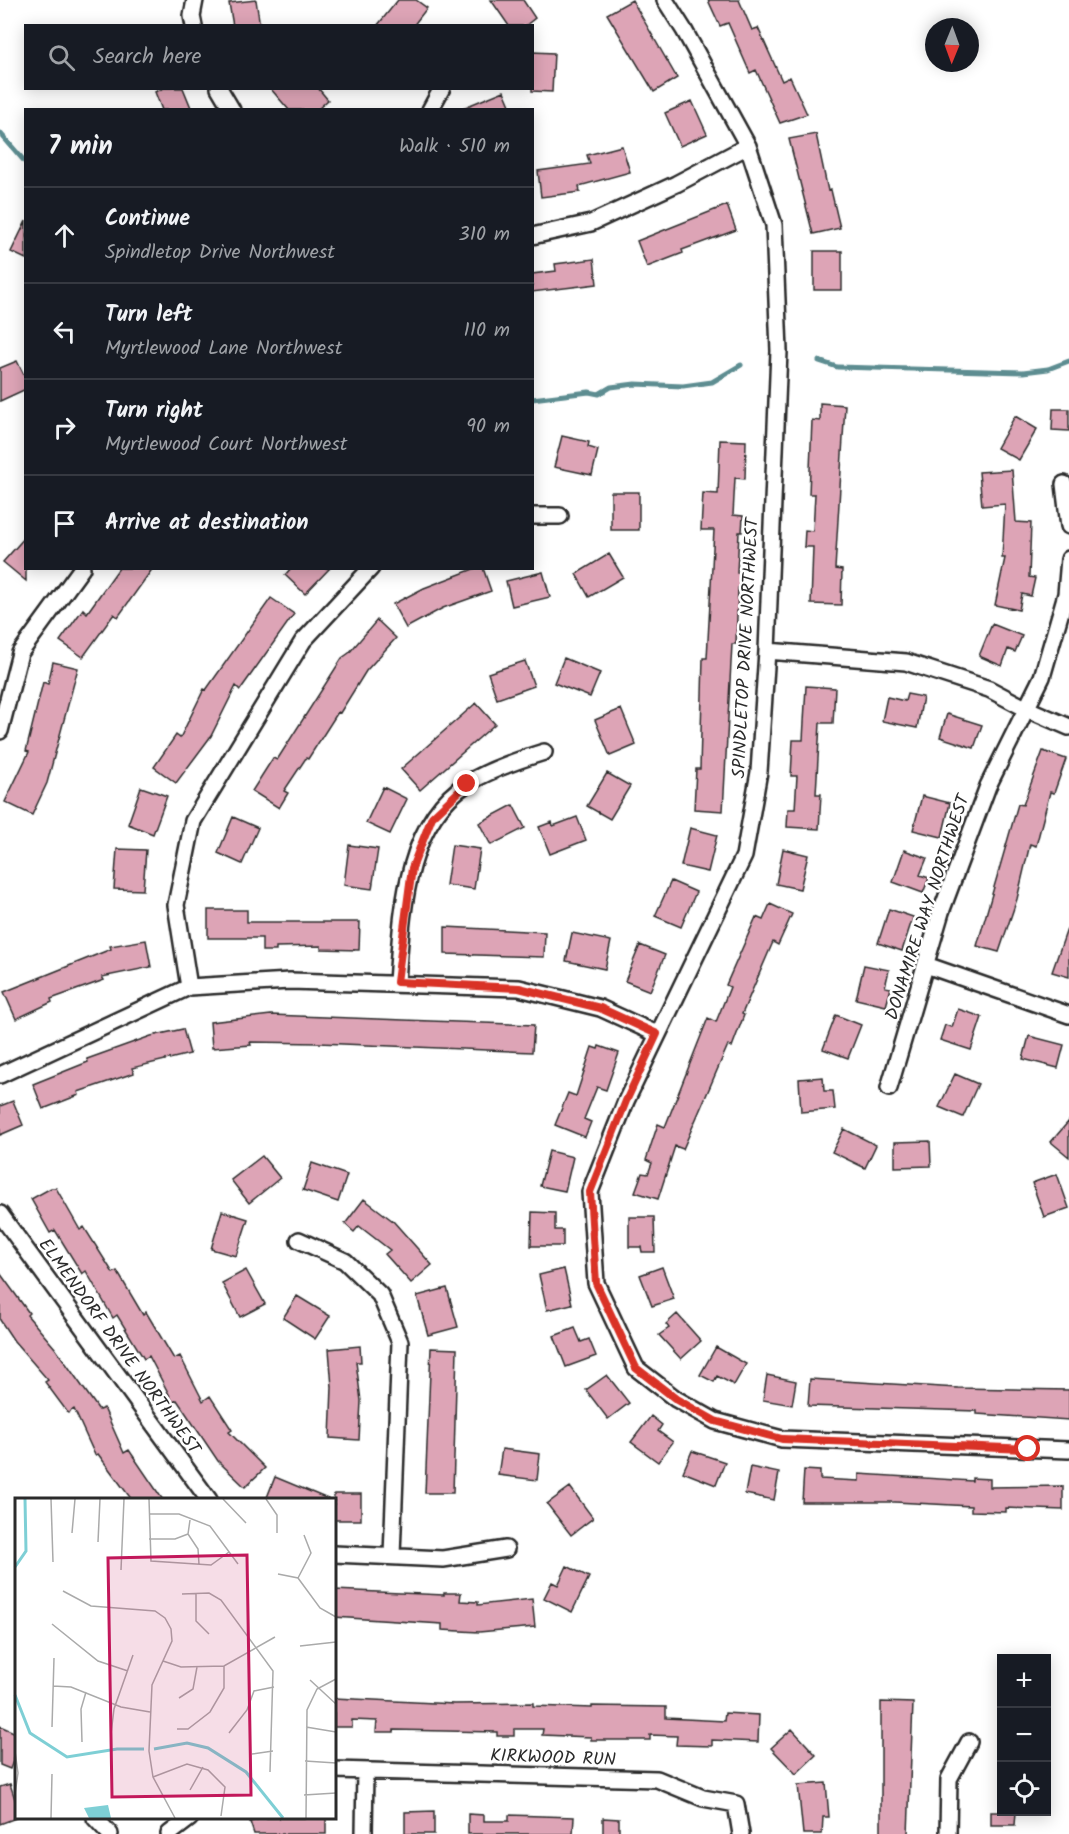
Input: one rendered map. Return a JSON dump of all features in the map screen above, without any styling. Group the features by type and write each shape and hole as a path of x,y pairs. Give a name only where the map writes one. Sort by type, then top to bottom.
{"street":[{"path":"194,24 192,16 195,0"},
{"name":"SPINDLETOP DRIVE NORTHWEST","path":"665,0 748,146 774,225 779,351 768,651 759,772 744,856 626,1101 590,1192 596,1283 636,1368 676,1399 715,1421 782,1439 1069,1450"},
{"path":"220,90 231,108"},
{"path":"431,108 441,90"},
{"path":"534,236 591,223 676,184 748,146"},
{"path":"1064,484 1069,526"},
{"path":"534,516 560,516"},
{"name":"DONAMIRE WAY NORTHWEST","path":"889,1088 942,912 988,786 1042,677 1066,594 1069,559"},
{"path":"0,731 20,653 81,570"},
{"path":"189,987 176,905 193,821 303,641 369,570"},
{"path":"768,651 906,663 990,688 1025,708 1069,727"},
{"path":"397,982 412,868 432,817 467,784 508,764 544,752"},
{"path":"926,965 1069,1015"},
{"path":"0,1075 189,987 290,981 397,982 519,988 600,1008 657,1034"},
{"name":"ELMENDORF DRIVE NORTHWEST","path":"0,1214 208,1498"},
{"path":"299,1240 345,1260 380,1295 400,1342 392,1556"},
{"path":"336,1554 443,1559 506,1549"},
{"path":"948,1834 949,1779 969,1743"},
{"name":"KIRKWOOD RUN","path":"336,1770 657,1779 703,1798 735,1804 741,1834"},
{"path":"364,1834 365,1771"},
{"path":"96,1819 110,1834"},
{"path":"169,1834 189,1819"}],"building":[{"path":"256,0 260,24 233,24 229,3"},
{"path":"398,0 416,0 427,8 415,24 379,24"},
{"path":"491,0 523,0 535,18 528,24 508,24"},
{"path":"632,0 677,78 654,92 607,14"},
{"path":"708,0 739,0 752,30 758,28 782,81 790,77 807,114 780,123 756,70 750,73 728,23 720,26"},
{"path":"534,52 554,53 552,92 532,91 534,90"},
{"path":"184,90 191,108 161,108 155,92"},
{"path":"272,90 320,90 328,100 319,108 287,108"},
{"path":"504,91 511,108 462,108"},
{"path":"692,101 707,134 680,146 665,113"},
{"path":"816,134 828,191 831,190 840,228 813,234 789,139"},
{"path":"622,146 630,172 579,186 580,192 541,197 538,171 590,164 587,155"},
{"path":"727,205 736,230 682,250 683,253 647,267 637,241"},
{"path":"24,225 24,258 11,252"},
{"path":"814,251 842,251 842,290 814,290"},
{"path":"594,259 597,284 534,292 534,274 556,271 555,264"},
{"path":"17,361 24,375 24,390 0,401 0,368"},
{"path":"820,403 845,405 835,569 842,570 841,605 811,604 813,547 804,547 805,530 813,531 815,494 809,494 812,420 820,421"},
{"path":"1053,409 1069,409 1069,431 1052,430"},
{"path":"1015,416 1037,429 1019,460 997,448"},
{"path":"562,436 589,442 588,447 598,450 592,475 554,467"},
{"path":"720,440 746,441 745,479 735,478 733,515 743,516 742,532 739,532 737,573 741,573 740,588 738,588 736,644 732,644 723,811 694,809 696,769 700,769 703,658 707,658 714,530 701,530 703,493 718,494"},
{"path":"1012,470 1016,522 1031,523 1029,577 1035,578 1031,596 1022,594 1019,610 995,605 1005,558 1002,558 1005,504 982,506 979,472"},
{"path":"611,492 639,492 639,530 611,530"},
{"path":"24,538 26,581 3,562"},
{"path":"609,554 623,577 589,597 576,574"},
{"path":"118,570 152,570 118,617 114,614 83,657 60,641 83,609 87,613"},
{"path":"289,570 328,570 305,594 285,575"},
{"path":"471,570 484,570 491,591 443,608 406,628 393,604 424,588"},
{"path":"543,572 550,597 512,606 506,581"},
{"path":"271,598 294,614 240,690 236,686 211,736 176,783 154,767 176,735 180,738 204,689 206,690"},
{"path":"377,620 396,638 366,671 340,713 338,712 308,759 306,758 284,791 288,793 279,808 252,791 273,758 277,760 342,658"},
{"path":"992,624 1022,636 1015,652 1008,649 1002,666 979,656"},
{"path":"564,658 600,673 590,697 554,683"},
{"path":"525,661 534,686 497,699 488,673"},
{"path":"53,662 78,668 47,783 32,815 5,802 29,752 26,751 43,682 48,684"},
{"path":"806,686 835,688 833,723 820,723 816,794 821,794 819,829 787,827 788,809 795,809 797,776 791,776 793,740 803,740"},
{"path":"907,694 923,697 917,728 882,721 887,697 905,701"},
{"path":"476,703 495,724 420,790 401,769"},
{"path":"621,709 636,745 610,756 595,720"},
{"path":"947,714 982,725 974,748 940,737"},
{"path":"1043,751 1066,759 1054,793 1050,792 1036,846 1030,844 1017,899 999,952 977,946 1018,804 1023,805"},
{"path":"607,773 630,786 610,819 587,806"},
{"path":"141,787 167,796 153,834 128,824"},
{"path":"383,787 407,799 390,834 366,823"},
{"path":"922,796 950,803 942,837 913,830"},
{"path":"513,805 525,828 491,845 479,823"},
{"path":"233,817 258,828 242,864 218,853"},
{"path":"577,817 586,840 550,854 539,827 552,822 553,826"},
{"path":"690,828 717,835 708,872 681,866"},
{"path":"349,845 378,849 372,889 344,885"},
{"path":"452,845 480,849 474,889 446,885"},
{"path":"117,849 146,850 143,890 114,889"},
{"path":"783,849 808,855 800,889 776,884"},
{"path":"904,850 927,858 920,875 929,878 923,893 893,882"},
{"path":"671,881 696,892 681,927 655,916"},
{"path":"770,904 792,914 778,945 773,942 742,1014 744,1015 732,1047 728,1045 683,1149 675,1146 658,1199 635,1192 642,1173 648,1174 652,1163 646,1160 658,1124 665,1127 708,1018 716,1022 730,987 726,985 756,917 763,920"},
{"path":"889,909 913,917 902,951 878,943"},
{"path":"208,910 247,910 247,922 360,922 359,950 321,949 321,946 276,947 276,951 262,951 262,938 208,938"},
{"path":"445,927 545,932 544,957 445,954"},
{"path":"1067,929 1069,930 1069,977 1052,972"},
{"path":"572,933 611,941 605,969 566,961"},
{"path":"146,940 151,967 102,977 104,980 51,999 52,1002 16,1019 4,992 111,949 110,946"},
{"path":"640,945 665,955 650,991 625,981"},
{"path":"864,965 889,970 885,987 891,988 886,1006 856,999"},
{"path":"958,1009 982,1017 971,1050 940,1040 945,1025 952,1027"},
{"path":"271,1015 534,1025 532,1052 250,1042 251,1045 212,1048 210,1022"},
{"path":"836,1015 861,1025 848,1058 823,1049"},
{"path":"183,1029 190,1054 132,1068 134,1073 78,1092 79,1095 43,1109 33,1084 88,1062 87,1059 151,1036"},
{"path":"1029,1036 1064,1045 1058,1068 1023,1059"},
{"path":"599,1046 619,1053 606,1090 597,1087 584,1119 591,1122 585,1137 555,1125 568,1093 576,1096 592,1047 598,1049"},
{"path":"955,1074 978,1084 963,1117 939,1107"},
{"path":"823,1077 824,1091 833,1091 835,1109 801,1112 799,1079"},
{"path":"13,1101 23,1125 0,1135 0,1106"},
{"path":"1069,1121 1069,1157 1051,1142"},
{"path":"844,1129 876,1145 865,1168 832,1152"},
{"path":"930,1141 931,1166 895,1167 895,1142"},
{"path":"549,1151 573,1157 565,1191 540,1186"},
{"path":"262,1156 280,1178 249,1203 231,1180"},
{"path":"312,1163 347,1175 338,1202 303,1190"},
{"path":"1057,1174 1069,1208 1044,1217 1032,1183"},
{"path":"51,1188 56,1188 80,1230 84,1227 113,1273 117,1271 143,1315 146,1312 174,1359 180,1356 203,1401 210,1396 232,1430 229,1432 265,1468 245,1487 218,1461 177,1400 173,1402 149,1356 144,1359 117,1315 113,1318 86,1271 82,1274 55,1230 50,1233 31,1199"},
{"path":"364,1199 393,1221 432,1265 411,1283 385,1254 390,1250 359,1226 354,1232 345,1224"},
{"path":"222,1211 248,1219 236,1256 211,1249"},
{"path":"532,1212 555,1213 555,1230 563,1230 563,1246 531,1246"},
{"path":"629,1217 654,1217 655,1252 642,1252 641,1247 629,1247"},
{"path":"662,1267 674,1299 652,1306 640,1275"},
{"path":"564,1269 572,1304 547,1310 539,1275"},
{"path":"246,1270 265,1304 240,1317 222,1283"},
{"path":"0,1273 29,1313 27,1315 55,1348 99,1410 104,1408 124,1453 129,1450 162,1498 131,1498 98,1454 95,1455 74,1409 68,1413 45,1382 48,1380 14,1341 0,1320"},
{"path":"447,1288 458,1327 428,1335 417,1296"},
{"path":"297,1296 330,1316 315,1339 283,1318"},
{"path":"677,1314 701,1341 681,1359 659,1335 669,1328 666,1324"},
{"path":"575,1328 581,1342 589,1339 596,1356 566,1367 554,1336"},
{"path":"360,1346 361,1362 356,1362 361,1401 359,1440 330,1438 332,1387 329,1349"},
{"path":"716,1347 746,1364 734,1385 717,1376 714,1382 700,1375"},
{"path":"431,1348 457,1349 453,1493 425,1493"},
{"path":"607,1375 629,1403 608,1419 586,1390"},
{"path":"767,1375 796,1381 792,1405 763,1400"},
{"path":"810,1379 958,1388 1069,1390 1069,1420 977,1414 977,1411 808,1406"},
{"path":"651,1416 662,1425 658,1431 673,1442 658,1462 631,1442"},
{"path":"502,1449 540,1454 537,1480 498,1475"},
{"path":"692,1451 725,1462 716,1485 683,1472"},
{"path":"750,1467 779,1473 774,1500 745,1494"},
{"path":"804,1470 820,1471 820,1479 859,1481 859,1474 972,1481 972,1478 990,1479 990,1487 1063,1486 1063,1510 1006,1508 1006,1512 971,1511 971,1506 895,1502 802,1502"},
{"path":"275,1477 326,1498 267,1498"},
{"path":"570,1487 593,1518 571,1535 547,1504"},
{"path":"334,1494 361,1494 361,1520 336,1520 336,1498"},
{"path":"567,1566 589,1577 572,1612 544,1598 552,1582 558,1585"},
{"path":"336,1590 444,1595 444,1593 461,1593 460,1601 478,1602 478,1605 532,1599 535,1627 479,1632 442,1630 442,1624 336,1617"},
{"path":"336,1698 454,1704 533,1703 533,1706 592,1708 592,1706 666,1707 666,1718 724,1721 725,1713 759,1715 758,1742 712,1740 712,1746 676,1745 677,1736 650,1735 650,1740 591,1740 591,1737 542,1735 543,1729 514,1729 514,1736 497,1736 497,1732 394,1730 394,1732 376,1732 377,1721 352,1720 352,1727 336,1727"},
{"path":"881,1702 913,1703 908,1834 881,1834"},
{"path":"0,1726 15,1733 15,1756 10,1769 0,1765"},
{"path":"792,1729 816,1755 796,1774 771,1748"},
{"path":"826,1783 829,1817 823,1817 822,1834 803,1834 798,1785"},
{"path":"10,1784 15,1799 15,1818 0,1824 0,1787"},
{"path":"434,1811 434,1834 405,1834 405,1812"},
{"path":"991,1812 997,1812 997,1816 1016,1816 1015,1825 991,1825"},
{"path":"468,1814 484,1815 484,1821 509,1821 509,1815 574,1817 573,1834 468,1834"},
{"path":"603,1818 619,1819 619,1834 603,1834"},
{"path":"259,1819 326,1819 326,1834 254,1834 250,1822"}],"waterway":[{"path":"0,133 24,161"},
{"path":"819,361 837,367 1023,372 1048,369 1069,361"},
{"path":"534,399 589,392 599,394 611,387 635,384 683,386 712,382 741,365"}],"route":[{"path":"467,784 432,817 412,868 400,940 397,982 456,987 519,988 600,1008 657,1034 626,1101 590,1192 596,1283 636,1368 676,1399 715,1421 782,1439 1028,1449"}]}
